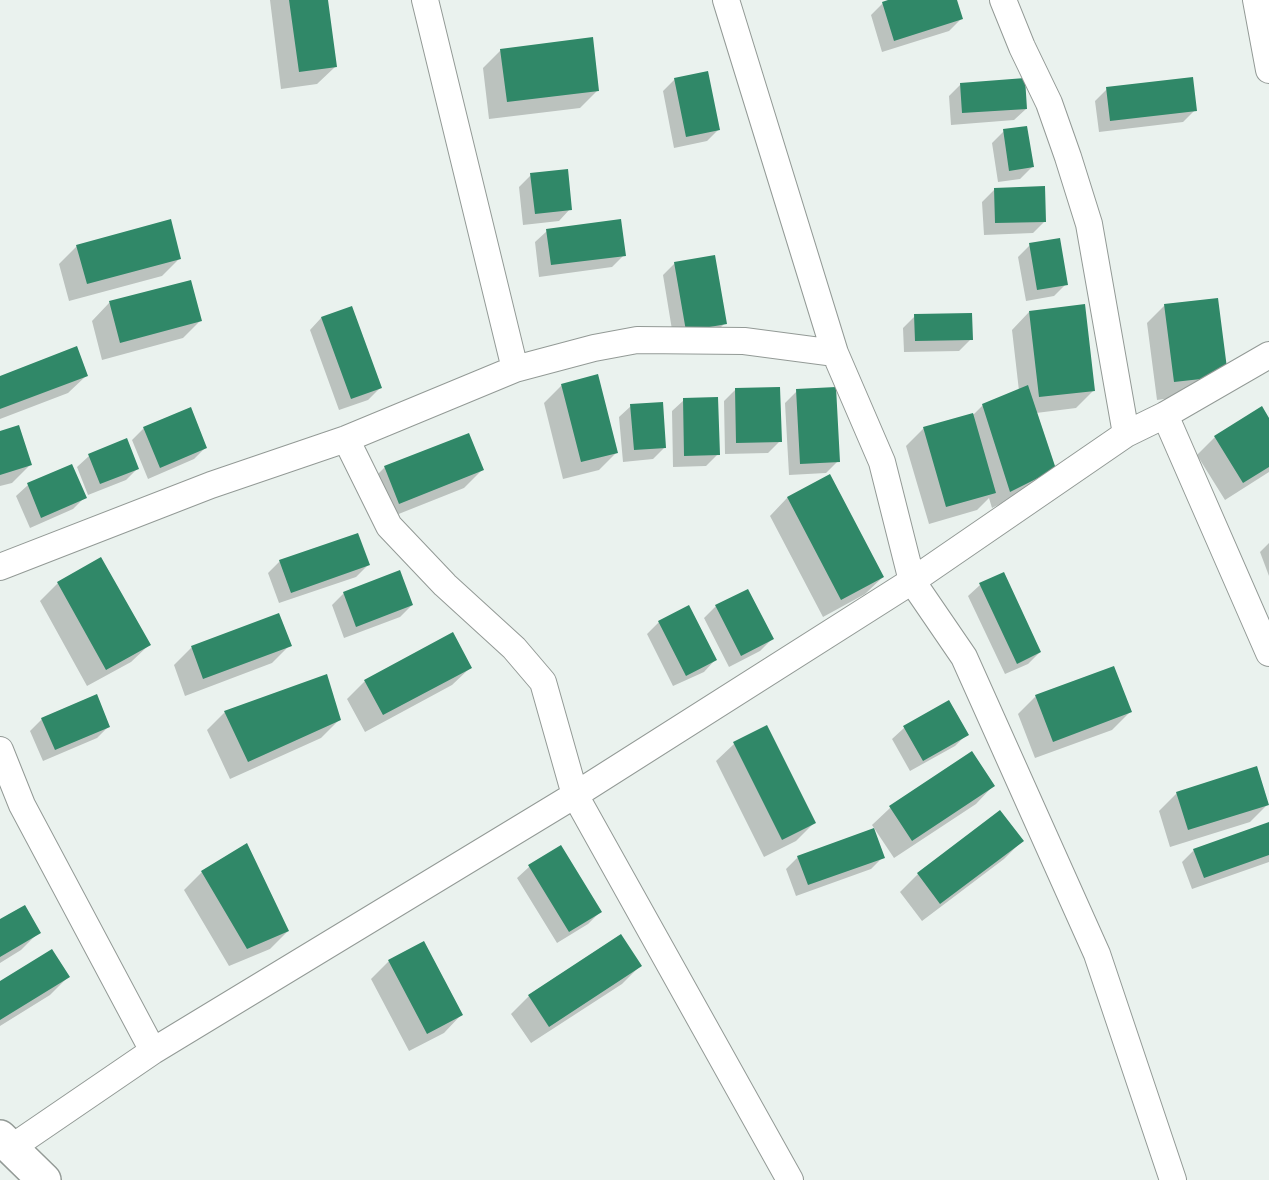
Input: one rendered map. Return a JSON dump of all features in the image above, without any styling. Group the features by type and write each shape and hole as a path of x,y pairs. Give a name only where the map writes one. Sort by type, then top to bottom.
{"main road":[{"path":"5,1142 44,1180"}],"street":[{"path":"425,0 515,369"},
{"path":"726,0 836,352 882,462 912,581 964,657 1097,954 1173,1180"},
{"path":"1003,0 1022,47 1049,103 1089,224 1126,434"},
{"path":"1256,0 1269,70"},
{"path":"0,567 211,485 346,439 515,369 594,348 637,340 744,341 836,352"},
{"path":"5,1142 575,795 912,581 1126,434 1165,415 1269,355"},
{"path":"1165,415 1269,653"},
{"path":"346,439 389,526 445,585 514,648 543,682 575,795 790,1180"},
{"path":"0,750 22,805 153,1051"}],"building":[{"path":"289,0 328,0 337,67 299,72"},
{"path":"888,0 957,0 963,19 894,41 882,2"},
{"path":"593,37 599,91 507,102 500,49"},
{"path":"708,71 720,130 686,137 674,78"},
{"path":"1193,77 1197,111 1110,121 1106,87"},
{"path":"1025,78 1027,109 962,113 960,83"},
{"path":"1027,126 1034,167 1009,171 1003,129"},
{"path":"568,169 572,210 535,214 530,173"},
{"path":"1045,186 1046,222 995,223 994,188"},
{"path":"171,219 181,259 87,284 76,245"},
{"path":"621,219 626,256 551,265 546,229"},
{"path":"1060,238 1068,285 1037,290 1029,243"},
{"path":"715,255 727,324 686,331 674,262"},
{"path":"191,280 202,321 120,343 109,301"},
{"path":"1218,298 1228,376 1174,382 1164,304"},
{"path":"1085,304 1095,391 1039,397 1029,311"},
{"path":"352,306 382,388 351,399 321,317"},
{"path":"972,313 973,340 915,341 914,314"},
{"path":"77,346 88,376 0,409 0,376"},
{"path":"598,374 618,453 581,462 561,384"},
{"path":"1028,385 1056,469 1010,492 982,404"},
{"path":"780,387 782,442 736,443 735,388"},
{"path":"836,387 840,462 800,464 796,389"},
{"path":"718,397 720,455 684,456 683,398"},
{"path":"663,402 666,448 634,450 630,404"},
{"path":"1262,406 1269,418 1269,467 1243,483 1214,436"},
{"path":"191,407 207,448 160,468 143,427"},
{"path":"973,413 996,493 946,507 923,427"},
{"path":"19,425 32,465 0,475 0,431"},
{"path":"469,433 484,470 399,504 384,466"},
{"path":"127,438 139,469 100,484 88,454"},
{"path":"72,464 87,498 41,518 27,483"},
{"path":"830,474 884,577 841,600 787,497"},
{"path":"358,533 370,565 291,593 279,560"},
{"path":"101,557 151,645 106,670 57,582"},
{"path":"400,570 413,605 356,627 343,592"},
{"path":"1004,572 1041,652 1017,664 979,583"},
{"path":"748,589 774,639 741,656 715,605"},
{"path":"689,605 717,660 686,676 658,621"},
{"path":"279,613 292,646 203,679 191,646"},
{"path":"453,632 472,668 383,715 364,680"},
{"path":"1114,666 1132,712 1053,742 1035,695"},
{"path":"327,674 341,720 248,762 224,711"},
{"path":"97,694 110,727 55,750 41,718"},
{"path":"949,700 969,735 923,761 903,726"},
{"path":"767,725 816,823 782,840 733,742"},
{"path":"972,751 995,786 912,841 889,806"},
{"path":"1257,766 1269,805 1188,830 1176,792"},
{"path":"1000,810 1024,841 940,904 917,873"},
{"path":"1269,822 1269,855 1204,878 1193,849"},
{"path":"874,828 885,858 808,885 797,856"},
{"path":"247,843 289,931 247,949 201,871"},
{"path":"561,845 602,912 569,932 528,865"},
{"path":"25,905 41,933 0,957 0,919"},
{"path":"621,934 642,966 549,1027 528,995"},
{"path":"424,941 463,1015 427,1034 388,960"},
{"path":"52,949 70,977 0,1020 0,981"}]}
